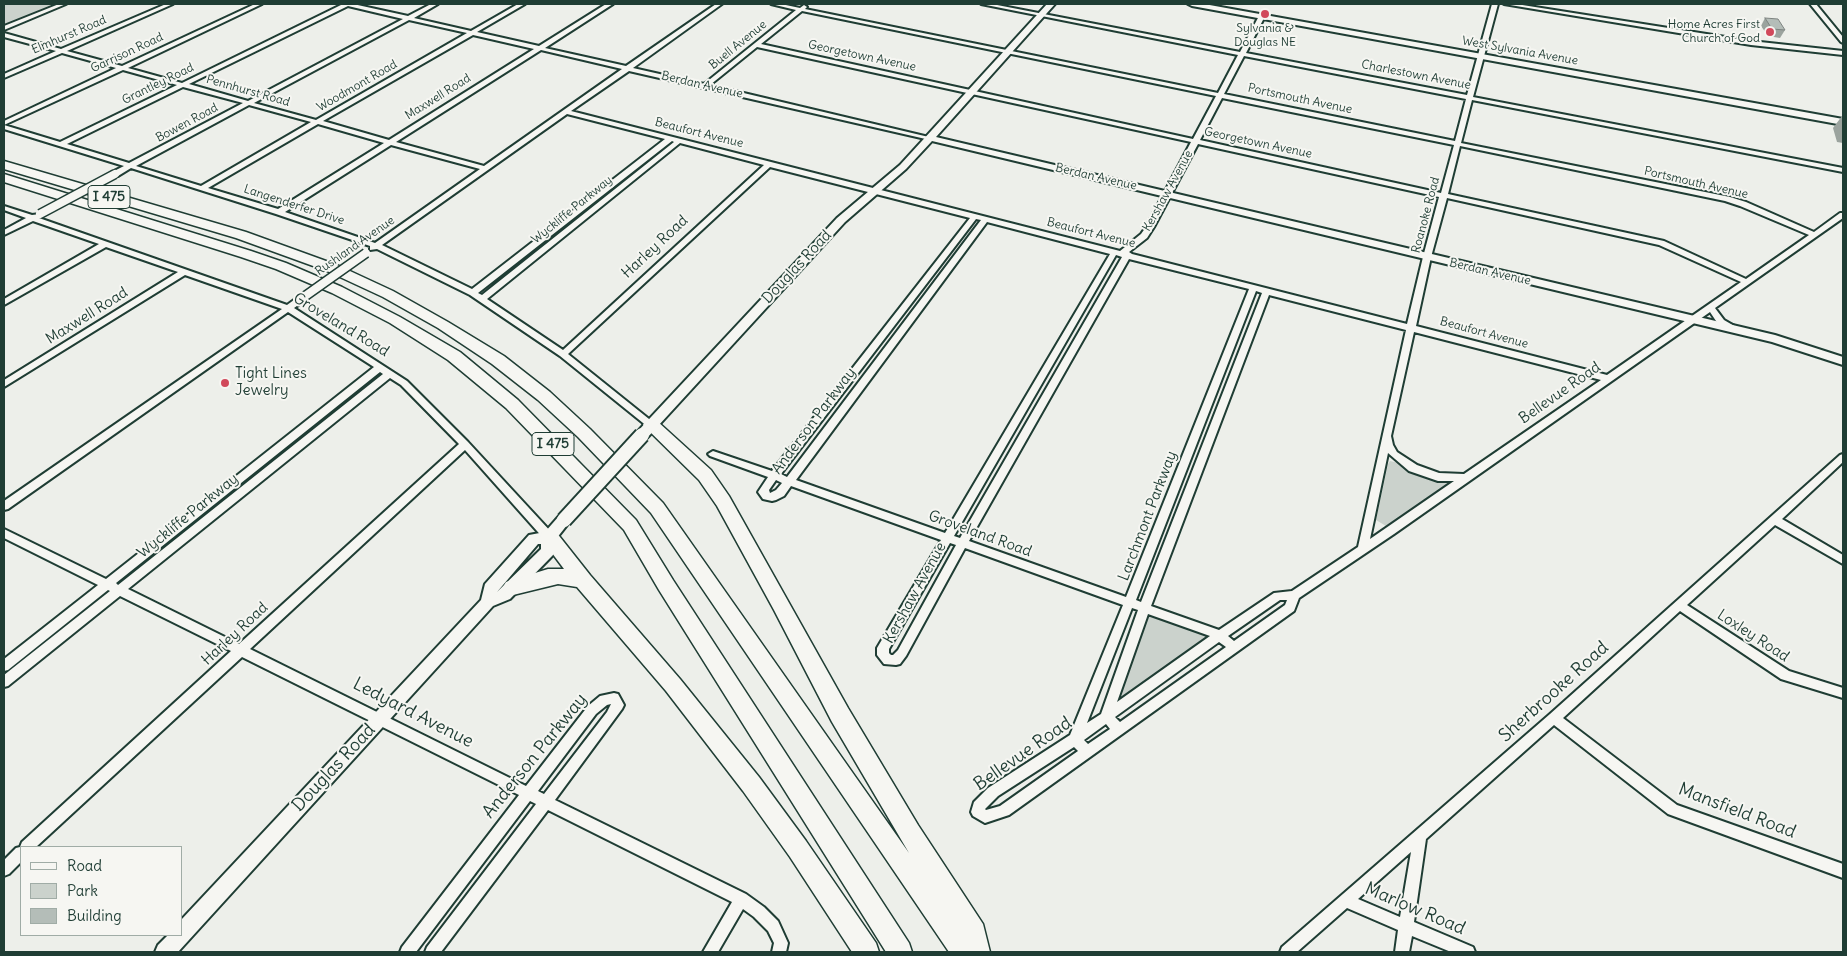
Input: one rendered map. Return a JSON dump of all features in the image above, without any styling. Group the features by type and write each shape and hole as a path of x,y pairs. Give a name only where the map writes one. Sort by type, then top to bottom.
{"highway":[{"path":"4,154 54,175 177,212 215,227"},
{"name":"I 475","path":"4,174 215,227 269,244 332,268 416,308 498,360 544,396 657,508 964,952"},
{"name":"I 475","path":"4,174 246,254 336,290 395,320 454,356 512,404 630,525 666,585 900,952"},
{"path":"647,430 689,459 705,475 723,500 840,715 910,834 974,933 978,952"},
{"path":"549,537 583,580 674,685 751,784 798,849 867,952"},
{"path":"513,587 558,576 583,580"}],"street":[{"path":"4,28 63,4"},
{"name":"Elmhurst Road","path":"4,76 170,4"},
{"name":"Garrison Road","path":"4,122 259,4"},
{"name":"Berdan Avenue","path":"347,4 930,138 1734,329 1796,345 1843,361"},
{"name":"Grantley Road","path":"60,145 347,4"},
{"name":"Bowen Road","path":"4,234 434,4"},
{"name":"Woodmont Road","path":"202,188 522,4"},
{"name":"Maxwell Road","path":"278,212 610,4"},
{"name":"Rushland Avenue","path":"4,506 301,300 719,4"},
{"name":"Portsmouth Avenue","path":"774,4 1733,200 1815,235"},
{"name":"Buell Avenue","path":"705,86 809,4"},
{"name":"Charlestown Avenue","path":"984,4 1843,170"},
{"name":"Douglas Road","path":"182,934 488,602 505,595 548,551 549,537 564,520 841,220 903,167 1051,4"},
{"name":"West Sylvania Avenue","path":"1192,4 1843,122"},
{"name":"Roanoke Road","path":"1363,549 1410,327 1495,4"},
{"path":"1508,4 1721,38 1843,54"},
{"path":"1813,4 1843,41"},
{"name":"Kershaw Avenue","path":"1122,253 902,652 896,660 888,660 882,654 883,648 946,538 1122,253 1144,236 1262,16"},
{"name":"Pennhurst Road","path":"4,35 486,169"},
{"name":"Georgetown Avenue","path":"756,45 1196,140 1667,245 1747,282"},
{"name":"Beaufort Avenue","path":"566,112 1610,379"},
{"name":"Langenderfer Drive","path":"4,127 278,212 377,246 482,298 563,354 647,430"},
{"name":"Wyckliffe Parkway","path":"473,293 670,138"},
{"name":"Wyckliffe Parkway","path":"482,298 679,141"},
{"name":"Harley Road","path":"563,354 769,164"},
{"name":"Groveland Road","path":"4,208 37,216 106,244 288,308 404,383 465,444 549,537"},
{"name":"Bellevue Road","path":"1294,596 1290,608 1004,811 985,817 978,812 980,806 993,792 1075,739 1220,635 1278,596 1294,596 1843,216"},
{"name":"Anderson Parkway","path":"974,217 774,475 765,488 764,492 767,496 772,497 780,493 790,481 985,220"},
{"path":"4,302 106,244"},
{"name":"Maxwell Road","path":"4,384 184,272"},
{"name":"Larchmont Parkway","path":"1075,739 1254,287"},
{"name":"Larchmont Parkway","path":"1106,716 1144,609 1267,290"},
{"path":"1711,308 1721,322 1734,329"},
{"name":"Wyckliffe Parkway","path":"4,666 380,366"},
{"name":"Wyckliffe Parkway","path":"4,682 390,373"},
{"path":"1386,434 1388,446 1394,454 1413,468 1438,477 1466,478"},
{"name":"Harley Road","path":"29,846 465,444"},
{"name":"Groveland Road","path":"713,454 1220,635 1234,648"},
{"name":"Sherbrooke Road","path":"1287,952 1554,718 1843,458"},
{"path":"1774,519 1843,560"},
{"name":"Ledyard Avenue","path":"4,533 741,898 773,926 781,943 779,952"},
{"name":"Douglas Road","path":"488,602 490,588 534,539 549,537"},
{"name":"Loxley Road","path":"1679,605 1785,675 1843,693"},
{"name":"Anderson Parkway","path":"407,952 592,710 604,700 614,698 618,705 611,716 432,952"},
{"path":"1106,716 1119,729"},
{"name":"Mansfield Road","path":"1554,718 1673,810 1843,871"},
{"path":"1075,739 1087,752"},
{"path":"1402,952 1420,835"},
{"path":"4,869 20,854"},
{"path":"710,952 741,898"},
{"name":"Marlow Road","path":"1346,900 1468,952"},
{"name":"Douglas Road","path":"165,952 180,936"}],"green space":[{"path":"4,4 58,4 4,26"},
{"path":"1390,461 1399,463 1424,477 1450,484 1386,526 1376,520"},
{"path":"1146,613 1215,635 1127,696 1122,697 1120,693"}],"building":[{"path":"1765,18 1778,19 1785,30 1772,29"}],"place":[{"name":"Sylvania & Douglas NE","path":"1265,14"},
{"name":"Home Acres First Church of God","path":"1770,32"},
{"name":"Tight Lines Jewelry","path":"225,383"}]}
